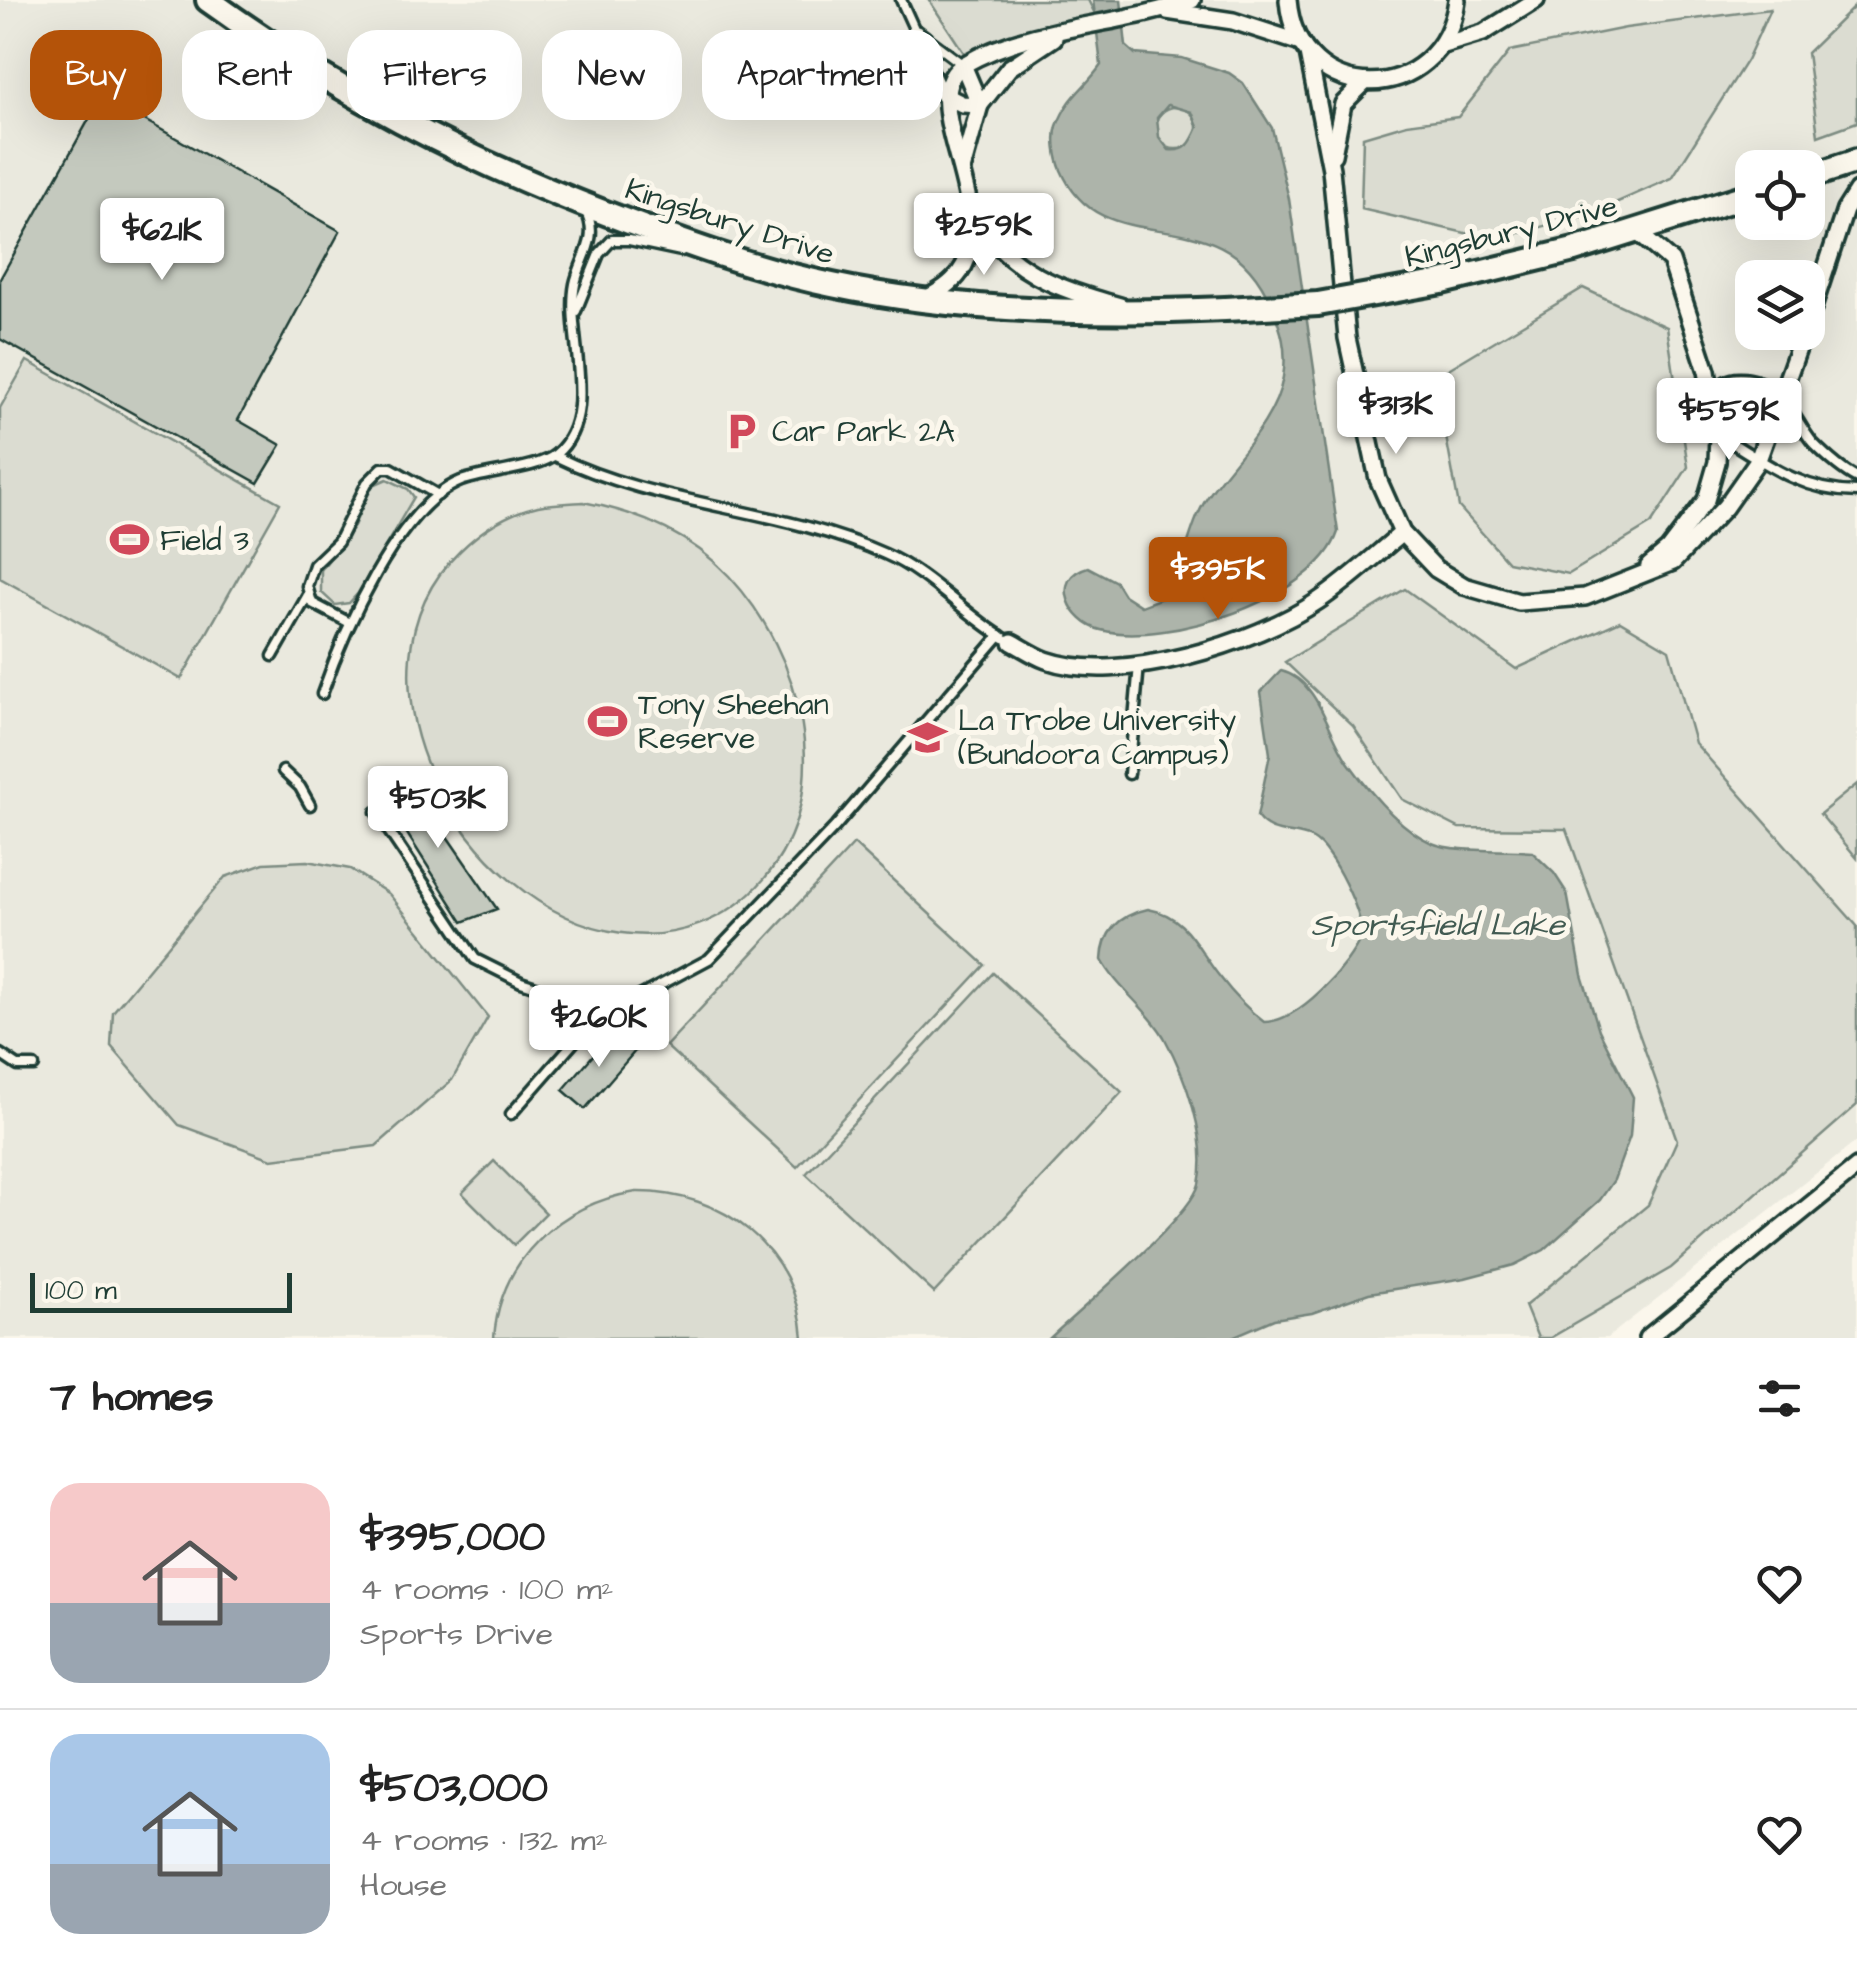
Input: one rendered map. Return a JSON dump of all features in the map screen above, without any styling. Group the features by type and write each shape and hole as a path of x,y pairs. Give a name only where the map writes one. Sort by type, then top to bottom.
{"main road":[{"name":"Kingsbury Drive","path":"208,0 294,60 418,132 527,184 711,252 834,286 924,300 1146,313 1318,304 1495,272 1735,199"},
{"path":"1825,171 1857,161"}],"street":[{"path":"924,300 950,284 963,270 968,255 972,214 944,95 945,85 963,64 1025,39 1163,11 1192,0"},
{"path":"1288,0 1292,24 1304,48 1331,169 1336,256 1353,371 1378,478 1402,533 1436,569 1494,597 1519,602 1585,597 1672,562 1725,507 1758,460 1798,350"},
{"path":"1163,11 1233,21 1304,48 1324,68 1365,82 1400,78 1424,65 1443,45 1454,21 1457,0"},
{"path":"1443,45 1484,32 1536,0"},
{"path":"962,170 980,105 991,87 1022,56 1076,28"},
{"path":"963,64 980,105"},
{"path":"1331,169 1343,104 1365,82"},
{"path":"944,95 962,104 980,105"},
{"path":"1825,272 1846,210 1857,191"},
{"path":"972,214 985,234 1024,270 1064,289 1146,313"},
{"path":"1630,581 1668,550 1706,500 1717,462 1718,434 1712,394 1670,261 1636,231"},
{"path":"1006,639 1046,660 1077,666 1139,665 1208,649 1287,619 1352,577 1402,533"},
{"path":"1647,1338 1857,1167"}],"lane":[{"path":"901,0 917,30"},
{"path":"943,49 963,64"},
{"path":"322,694 350,623 407,526 457,482 555,456 568,439 579,407 575,282 592,236 590,219 581,204"},
{"path":"574,315 599,254 612,240 711,252"},
{"path":"1712,394 1719,384 1733,377 1765,385 1782,398 1810,440 1857,478"},
{"path":"1718,434 1758,460 1819,490 1857,492"},
{"path":"511,1114 602,1009 638,997 709,959 835,828 1006,639 887,554 787,524 593,475 555,456"},
{"path":"273,656 308,595 308,578 314,564 348,528 373,475 382,468 391,468 438,495"},
{"path":"308,595 322,609 350,623"},
{"path":"1130,774 1139,665"},
{"path":"283,771 300,787 310,804"},
{"path":"376,812 475,959 521,982 602,1009"},
{"path":"0,1054 18,1066 34,1066"}],"shaded area":[{"name":"La Trobe University (Bundoora Campus)","path":"0,0 1857,0 1857,1141 1607,1338 0,1338"},
{"path":"929,0 1088,0 1095,14 966,56"},
{"path":"1857,4 1857,122 1818,136 1807,53"},
{"path":"1770,9 1747,60 1672,178 1586,216 1491,239 1361,209 1363,137 1407,124 1458,117 1510,51 1626,28"},
{"path":"1176,107 1191,113 1197,128 1191,143 1176,149 1161,143 1155,128 1161,113"},
{"path":"1583,288 1667,327 1688,467 1651,524 1569,574 1508,562 1459,507 1435,377"},
{"name":"Field 3","path":"27,361 280,503 181,679 0,578 0,408"},
{"path":"387,479 408,489 414,497 358,593 349,603 335,605 321,592 321,570 353,528 371,486"},
{"name":"Tony Sheehan Reserve","path":"583,502 662,527 697,548 729,576 775,643 802,723 805,765 800,805 787,844 764,879 718,916 662,934 622,933 564,916 512,882 468,835 434,780 414,720 410,659 424,602 460,551 486,529 516,513 543,505"},
{"path":"1405,589 1516,669 1620,621 1669,650 1695,743 1857,926 1857,1105 1671,1268 1550,1338 1538,1338 1525,1306 1648,1205 1677,1140 1566,829 1459,828 1402,799 1353,726 1285,662"},
{"path":"1857,784 1857,858 1820,814"},
{"path":"854,844 985,965 797,1167 666,1046"},
{"path":"307,861 350,869 389,894 488,1017 452,1080 376,1146 272,1159 179,1125 111,1046 113,1012 225,877 264,863"},
{"path":"993,973 1122,1092 934,1293 806,1174"},
{"path":"494,1161 546,1213 514,1245 462,1193"},
{"path":"1857,1178 1857,1338 1658,1338"},
{"path":"636,1192 668,1194 698,1202 750,1231 787,1277 798,1306 803,1338 494,1338 508,1284 539,1240 583,1209"}],"water":[{"path":"1093,0 1121,0 1126,46 1135,54 1182,58 1229,73 1243,83 1272,128 1289,199 1338,532 1324,556 1301,578 1270,597 1198,624 1162,631 1129,633 1090,626 1068,600 1069,580 1088,567 1116,582 1124,595 1141,606 1167,596 1207,498 1271,410 1283,377 1284,348 1271,304 1249,269 1223,248 1194,237 1105,217 1080,200 1061,170 1055,136 1072,99 1101,65","holes":["1168,105 1192,112 1198,127 1193,138 1184,148 1169,150 1159,137 1157,118"]},
{"name":"Sportsfield Lake","path":"1281,671 1305,685 1348,762 1397,819 1420,837 1442,846 1532,852 1554,873 1567,893 1582,975 1599,1030 1633,1097 1630,1136 1614,1180 1600,1200 1544,1250 1514,1265 1465,1278 1369,1293 1312,1313 1274,1319 1230,1338 1050,1338 1156,1240 1199,1184 1201,1148 1187,1089 1164,1037 1102,960 1110,932 1129,915 1148,909 1173,919 1190,935 1235,995 1264,1022 1278,1020 1307,1003 1335,976 1362,935 1345,883 1321,845 1305,836 1269,827 1257,817 1270,754 1261,692"}],"building":[{"path":"89,120 144,120 340,231 238,420 281,445 258,483 0,339 0,279"},
{"path":"402,771 497,909 463,922 382,794"},
{"path":"614,1031 636,1050 585,1109 563,1090"}],"place":[{"name":"Car Park 2A","path":"742,431"},
{"name":"Field 3","path":"130,540"},
{"name":"Tony Sheehan Reserve","path":"608,721"},
{"name":"La Trobe University (Bundoora Campus)","path":"928,737"}]}
